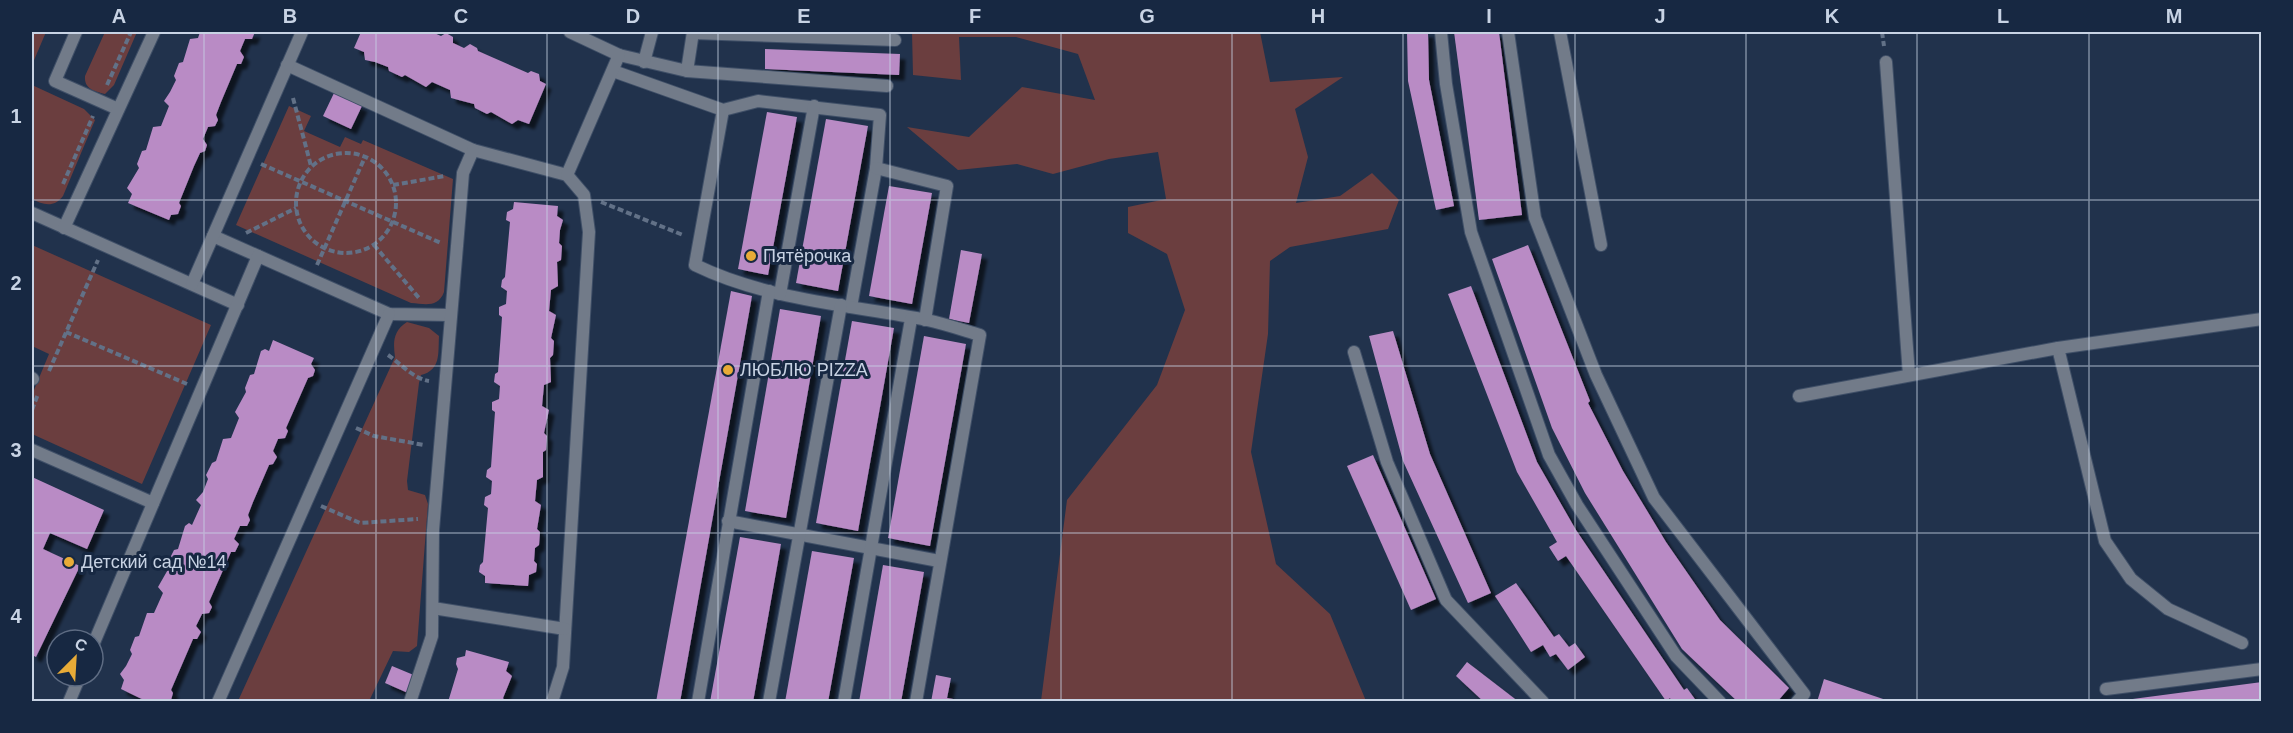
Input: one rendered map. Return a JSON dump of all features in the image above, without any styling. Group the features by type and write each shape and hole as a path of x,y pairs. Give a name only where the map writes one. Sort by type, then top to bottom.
{"lane":[{"path":"76,32 54,81 118,109"},
{"path":"64,228 154,32"},
{"path":"192,284 302,32"},
{"path":"570,32 619,56 687,71 887,86"},
{"path":"644,62 652,32"},
{"path":"687,71 693,32 895,40"},
{"path":"1441,32 1446,84 1472,232 1549,455 1577,505 1676,656 1720,702"},
{"path":"1508,32 1535,218 1596,375 1654,498 1804,694 1797,702"},
{"path":"1560,32 1601,245"},
{"path":"567,175 619,56"},
{"path":"1886,62 1909,375"},
{"path":"286,67 473,150 567,175 584,195 589,232 563,667 552,702"},
{"path":"613,71 723,110 758,101 880,115 876,168 800,534 769,702"},
{"path":"698,702 728,521 813,106"},
{"path":"723,110 695,265 720,277 774,293 925,320 980,335 916,702"},
{"path":"411,702 432,636 434,520 451,315 463,173 473,150"},
{"path":"876,168 947,186 925,320"},
{"path":"32,213 238,304"},
{"path":"213,236 389,314 451,315"},
{"path":"100,628 258,256"},
{"path":"218,702 389,314"},
{"path":"844,702 911,319"},
{"path":"1799,396 2058,348 2262,319"},
{"path":"2058,348 2105,541 2131,579 2168,609 2242,643"},
{"path":"1354,352 1387,462 1446,600 1543,702"},
{"path":"32,450 153,503"},
{"path":"728,521 939,561"},
{"path":"433,608 565,629"},
{"path":"2106,689 2262,669"},
{"path":"69,702 75,688"}],"path":[{"path":"61,187 131,32"},
{"path":"286,67 311,166"},
{"path":"337,153 365,156 377,163 393,185 396,209 393,221 382,238 374,245 350,253 324,248 310,238 300,224 296,208 300,181 311,166 337,153"},
{"path":"311,279 365,156"},
{"path":"247,158 457,250"},
{"path":"393,185 463,173"},
{"path":"584,195 698,241"},
{"path":"227,242 296,208"},
{"path":"374,245 433,314"},
{"path":"48,373 104,246"},
{"path":"66,332 201,390"},
{"path":"374,347 404,365 419,380 447,383"},
{"path":"32,410 39,392"},
{"path":"341,422 374,436 441,447"},
{"path":"307,500 360,523 408,518 434,520"}],"shaded area":[{"path":"32,32 46,32 32,65"},
{"path":"105,32 137,32 114,85 105,94 88,87 85,76"},
{"path":"912,32 1260,32 1270,82 1343,77 1295,109 1308,157 1296,203 1340,196 1372,173 1399,200 1388,229 1290,247 1270,261 1268,334 1251,452 1276,564 1330,614 1366,701 1041,701 1067,500 1157,385 1185,310 1167,254 1128,233 1128,207 1166,199 1158,152 1109,159 1053,174 1017,164 958,170 907,127 969,137 1022,87 1095,100 1078,54 1016,37 959,37 961,80 913,75"},
{"path":"32,85 84,109 95,120 63,196 52,204 40,203 32,199"},
{"path":"289,106 311,116 304,131 340,147 345,137 361,144 363,140 453,179 444,292 438,301 430,304 411,303 236,225"},
{"path":"32,245 211,325 142,484 32,434 32,389 34,390 49,354 32,346"},
{"path":"407,322 429,328 439,336 435,365 427,373 421,375 419,383 407,481 408,490 425,495 428,504 417,646 409,652 393,651 370,699 373,701 238,701 395,357 394,342 397,333"}],"building":[{"path":"200,32 255,32 252,39 245,39 240,51 244,57 241,64 237,64 221,102 216,115 218,120 215,126 208,127 203,139 207,145 205,151 200,153 194,166 179,203 181,206 178,214 171,215 169,220 128,203 132,194 127,188 139,168 137,164 142,151 146,150 153,127 161,126 169,106 164,101 176,80 174,76 179,63 183,62 190,39 198,38"},
{"path":"361,32 432,32 441,36 446,33 453,37 453,43 464,48 470,44 478,51 528,73 531,71 539,74 540,81 546,84 529,124 518,120 512,124 491,112 487,114 475,108 474,104 451,98 450,90 432,82 426,87 405,75 402,77 389,71 388,67 365,60 364,52 354,48"},
{"path":"1407,32 1428,32 1429,80 1454,206 1436,210 1408,81"},
{"path":"1454,32 1499,32 1522,215 1479,220"},
{"path":"765,49 900,54 899,75 765,69"},
{"path":"334,93 362,106 351,129 323,116"},
{"path":"767,112 797,117 768,275 738,269"},
{"path":"826,119 868,126 838,291 796,283"},
{"path":"889,186 932,193 912,304 869,296"},
{"path":"514,202 558,206 557,216 563,220 559,243 562,246 561,260 557,262 558,286 551,290 549,311 556,315 551,338 554,341 553,355 550,358 551,382 544,385 542,406 549,410 544,433 547,436 546,450 543,452 543,477 537,480 535,501 541,505 537,529 540,532 539,545 535,548 536,572 529,575 528,586 485,583 485,576 479,572 483,562 488,508 484,505 485,497 491,494 492,481 486,477 487,470 491,467 495,412 492,410 492,402 499,399 500,386 494,382 495,374 498,372 502,317 499,315 499,307 506,304 507,291 501,287 505,277 510,222 506,220 507,212 513,209"},
{"path":"1528,245 1590,401 1588,403 1623,471 1666,542 1720,620 1789,688 1777,702 1738,702 1682,649 1585,493 1552,428 1492,259"},
{"path":"961,250 982,254 969,323 949,319"},
{"path":"1471,286 1537,462 1576,530 1684,690 1687,688 1697,702 1672,702 1670,698 1666,701 1566,556 1558,561 1549,547 1557,542 1517,472 1448,294"},
{"path":"731,291 752,296 680,702 656,702"},
{"path":"780,309 821,316 786,518 745,511"},
{"path":"852,321 894,328 858,531 816,523"},
{"path":"1393,331 1430,454 1491,593 1468,603 1403,461 1369,336"},
{"path":"924,336 966,344 930,546 888,538"},
{"path":"273,340 314,358 311,364 315,370 313,376 308,378 286,428 288,431 285,438 278,439 273,451 277,457 273,464 269,465 253,502 248,515 250,520 247,526 240,526 234,539 239,544 235,552 231,552 209,602 212,607 209,613 202,614 196,626 201,632 197,639 193,639 171,690 173,693 171,700 148,702 121,689 124,680 120,674 132,654 130,650 135,637 139,636 147,613 154,613 163,593 158,587 170,566 168,562 174,550 178,549 185,526 189,523 192,525 201,505 196,500 203,492 208,479 206,475 212,463 216,461 223,439 231,438 239,418 235,412 246,392 245,388 250,375 254,374 261,351 265,349 269,351"},
{"path":"1373,455 1436,599 1411,610 1347,466"},
{"path":"32,477 104,510 87,549 50,533 43,549 80,566 50,628 45,628 45,638 36,657 32,655"},
{"path":"740,537 781,544 753,702 710,702"},
{"path":"812,551 854,558 828,702 785,702"},
{"path":"883,565 924,572 901,702 859,702"},
{"path":"1516,583 1554,637 1559,634 1569,647 1575,643 1585,657 1568,670 1556,654 1550,657 1543,645 1531,652 1495,596"},
{"path":"466,650 509,662 506,671 512,676 503,698 505,702 448,702 458,669 457,658 465,656"},
{"path":"1467,662 1519,702 1484,702 1456,676"},
{"path":"392,666 416,676 408,693 385,683"},
{"path":"936,675 951,678 947,698 953,699 953,702 931,702"},
{"path":"1824,679 1889,701 1889,702 1817,702"},
{"path":"2262,682 2262,702 2125,702 2125,700"}],"place":[{"name":"Пятёрочка","path":"751,256"},
{"name":"ЛЮБЛЮ PIZZA","path":"728,370"},
{"name":"Детский сад №14","path":"69,562"}]}
